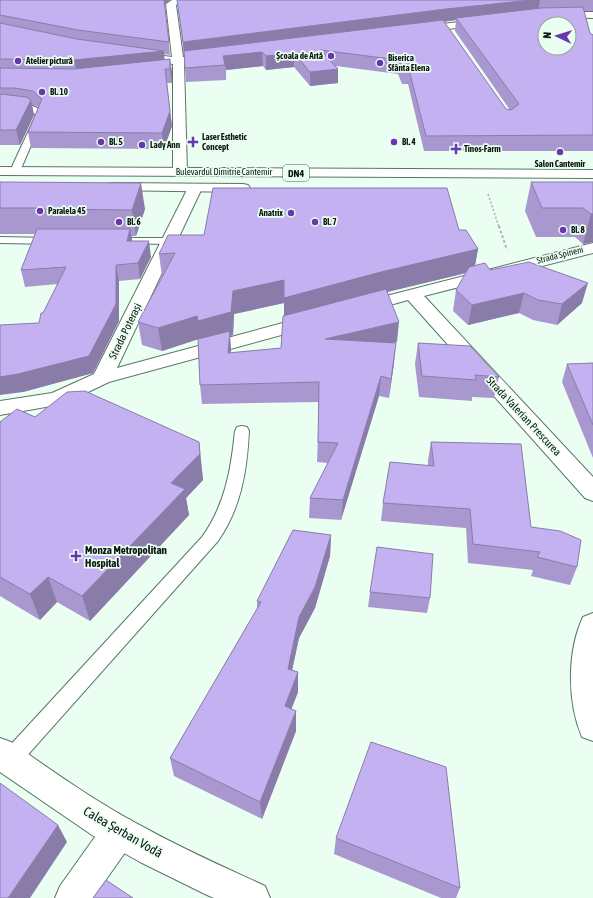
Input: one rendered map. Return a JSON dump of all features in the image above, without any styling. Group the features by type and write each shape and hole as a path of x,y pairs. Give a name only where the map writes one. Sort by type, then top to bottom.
{"street":[{"path":"176,0 170,4 178,64 180,172"},
{"path":"563,4 585,15 588,27"},
{"path":"544,16 585,15"},
{"path":"405,31 491,21"},
{"path":"444,26 452,39"},
{"path":"133,55 178,64"},
{"path":"156,70 225,55"},
{"name":"Bulevardul Dimitrie Cantemir","path":"0,171 593,174"},
{"name":"Bulevardul Dimitrie Cantemir","path":"94,187 258,188"},
{"name":"Strada Poterași","path":"102,378 195,188"},
{"name":"Strada Spineni","path":"412,294 512,267 593,248"},
{"path":"0,408 56,398 102,378 412,294"},
{"name":"Strada Valerian Prescurea","path":"412,294 593,491"},
{"path":"593,624 587,655 586,692 593,727"},
{"name":"Calea Șerban Vodă","path":"5,757 44,785 119,832 179,864 253,898"},
{"path":"72,898 119,832"}],"lane":[{"path":"0,106 32,108 38,111 40,115 15,171"},
{"path":"0,240 61,241"},
{"path":"100,241 169,241"},
{"path":"5,757 208,542 223,519 234,484 241,450 242,431"}],"path":[{"path":"488,194 512,267"}],"building":[{"path":"0,0 164,0 169,42 78,30 0,15"},
{"path":"177,0 531,0 446,9 183,42"},
{"path":"583,7 590,33 593,35 593,135 426,136 409,70 403,70 399,60 320,50 338,69 310,72 294,53 266,56 262,52 223,56 225,65 185,68 184,51 443,20 506,109 511,110 519,104 456,18 541,8"},
{"path":"0,23 77,39 164,51 74,60 0,59"},
{"path":"170,59 170,69 165,69 170,111 162,133 28,132 42,99 33,91 15,88 0,88 0,68 74,69"},
{"path":"0,94 26,97 31,100 16,130 0,130"},
{"path":"0,182 141,183 132,210 0,208"},
{"path":"531,182 593,182 593,214 583,208 542,208"},
{"path":"213,188 447,188 459,230 466,230 478,249 381,272 284,298 284,280 233,291 231,312 198,321 197,316 158,328 138,322 175,253 159,254 168,235 204,235"},
{"path":"37,229 130,229 127,241 149,241 138,263 116,265 116,304 89,356 18,374 0,377 0,325 39,323 41,313 43,313 66,267 21,270"},
{"path":"529,262 588,283 562,304 538,300 524,293 472,305 456,290 469,267 485,263 490,270"},
{"path":"386,289 399,322 325,339 396,343 391,379 381,376 343,500 310,498 338,443 318,442 319,382 200,385 198,339 230,331 228,353 281,348 283,316"},
{"path":"418,343 470,346 499,377 475,375 476,380 422,376"},
{"path":"593,363 593,425 567,364"},
{"name":"Monza Metropolitan Hospital","path":"85,391 199,442 200,454 171,483 185,489 82,596 48,577 30,594 0,577 0,422 17,409 35,417 67,392"},
{"path":"431,442 521,444 531,527 560,531 581,540 577,567 537,557 540,552 473,544 470,509 383,503 390,462 434,466"},
{"path":"293,530 331,535 315,587 299,617 288,669 298,672 285,706 296,711 260,802 170,758 261,602 257,601"},
{"path":"377,547 433,554 430,598 370,592"},
{"path":"371,742 446,767 460,888 336,838"},
{"path":"0,783 58,825 8,898 0,898"},
{"path":"106,880 133,898 93,898"}],"place":[{"name":"Școala de Artă","path":"331,56"},
{"name":"Atelier pictură","path":"18,61"},
{"name":"Biserica Sfânta Elena","path":"380,63"},
{"name":"Bl. 10","path":"42,92"},
{"name":"Bl. 5","path":"101,142"},
{"name":"Laser Esthetic Concept","path":"193,142"},
{"name":"Bl. 4","path":"394,142"},
{"name":"Lady Ann","path":"142,145"},
{"name":"Tinos-Farm","path":"456,149"},
{"name":"Salon Cantemir","path":"560,152"},
{"name":"Paralela 45","path":"40,211"},
{"name":"Anatrix","path":"291,213"},
{"name":"Bl. 6","path":"119,222"},
{"name":"Bl. 7","path":"315,222"},
{"name":"Bl. 8","path":"563,230"},
{"name":"Monza Metropolitan Hospital","path":"76,556"}]}
